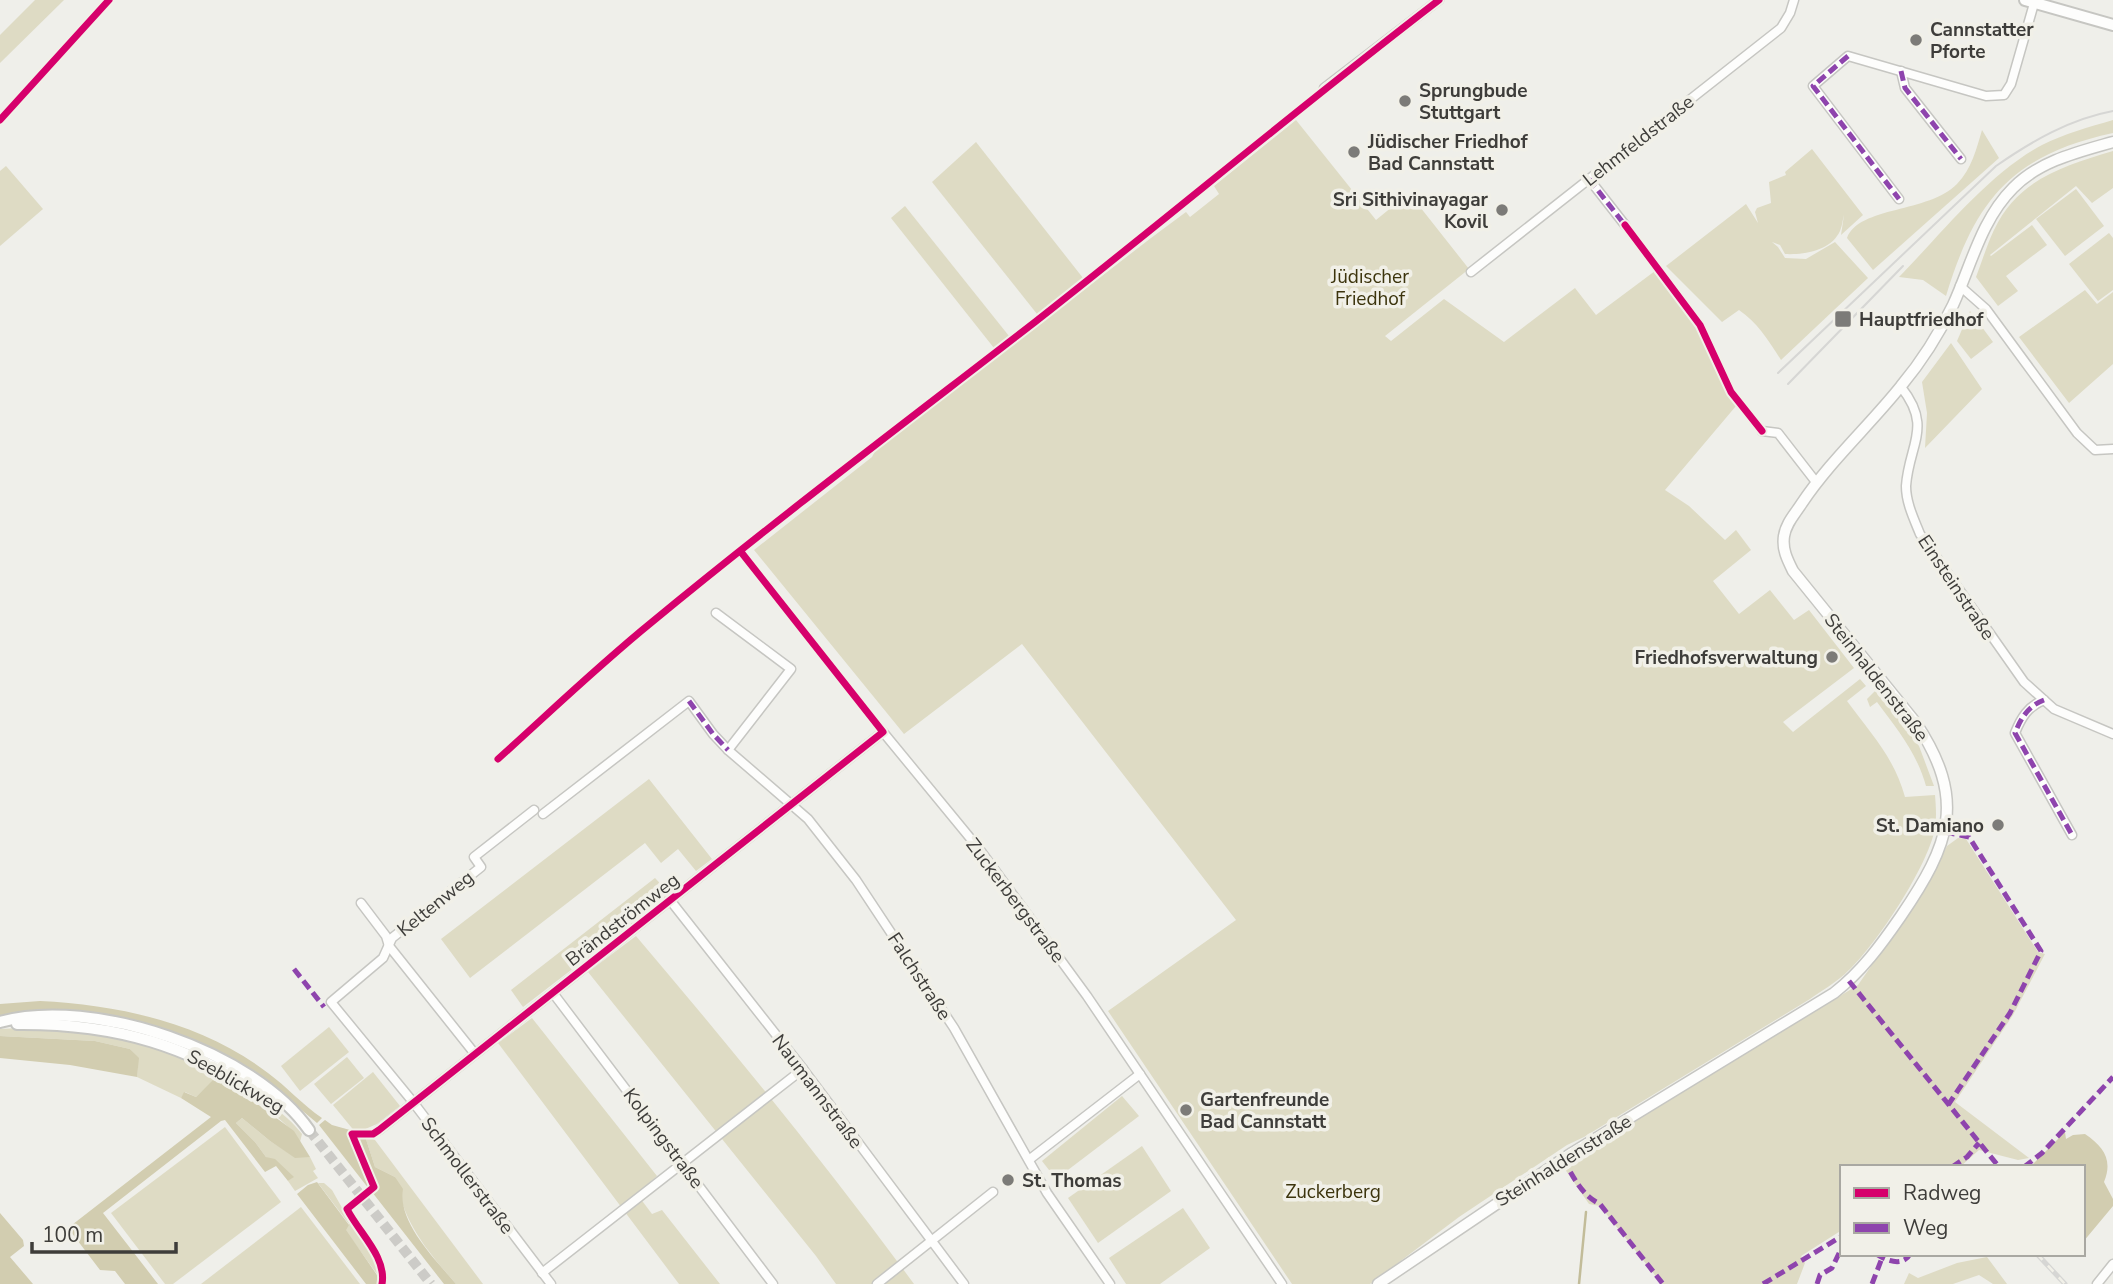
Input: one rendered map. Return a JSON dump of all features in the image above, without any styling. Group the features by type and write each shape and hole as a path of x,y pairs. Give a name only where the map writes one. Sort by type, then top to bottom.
{"main road":[{"path":"2031,1 2113,24"},
{"name":"Seeblickweg","path":"0,1023 90,1027 147,1038 179,1049 248,1084 306,1126"}],"street":[{"path":"1324,88 1439,0"},
{"name":"Lehmfeldstraße","path":"1471,272 1781,28 1794,0"},
{"path":"1899,199 1812,86 1849,56 1986,96 2004,95 2011,84 2031,1"},
{"path":"1901,71 1905,88 1961,159"},
{"name":"Steinhaldenstraße","path":"1378,1284 1572,1153 1834,993 1863,968 1877,951 1928,875 1945,832 1947,817 1946,791 1934,753 1916,723 1793,571 1784,554 1783,538 1787,524 1816,482 1901,387 1924,357 1953,305 1987,224 2003,199 2019,182 2046,164 2113,142"},
{"path":"1589,179 1625,225"},
{"path":"1960,286 1986,309 2077,433 2095,450 2113,449"},
{"name":"Einsteinstraße","path":"1901,387 1912,403 1918,428 1906,486 1909,508 1920,534 2024,682 2054,709 2113,734"},
{"path":"1762,431 1778,433 1816,482"},
{"path":"716,613 791,669 728,750"},
{"path":"2044,700 2034,704 2020,719 2015,733 2072,835"},
{"name":"Falchstraße","path":"543,814 689,701 728,750 808,819 856,880 954,1028 1048,1193 1110,1284"},
{"name":"Brändströmweg","path":"379,1130 883,732"},
{"name":"Zuckerbergstraße","path":"883,732 980,850 1087,996 1282,1284"},
{"name":"Keltenweg","path":"331,1002 383,958 392,938 481,867 474,858 534,810"},
{"name":"Naumannstraße","path":"670,900 803,1069 964,1284"},
{"path":"361,903 386,936 389,946 475,1054"},
{"name":"Kolpingstraße","path":"553,993 773,1284"},
{"name":"Schmollerstraße","path":"331,1002 413,1102 551,1284"},
{"path":"542,1273 803,1069"},
{"path":"1030,1160 1140,1074"},
{"path":"877,1284 993,1192"},
{"path":"2097,1284 2113,1264"}],"green space":[{"path":"35,0 64,0 0,63 0,35"},
{"path":"1296,120 1376,220 1409,193 1469,269 1385,336 1391,341 1444,299 1504,342 1575,288 1596,315 1655,271 1702,334 1736,406 1665,490 1689,506 1725,540 1736,530 1751,550 1713,581 1739,614 1770,590 1794,620 1809,610 1854,668 1783,722 1793,732 1860,679 1866,686 1847,701 1888,758 1905,797 1935,795 1936,804 1934,833 1920,868 1884,928 1857,962 1841,977 1810,999 1567,1145 1459,1217 1370,1284 1292,1284 1108,1011 1236,920 1022,644 904,734 754,550 872,457 875,451 1151,238 1186,212 1190,217 1219,194 1214,186"},
{"path":"2113,120 2113,133 2078,142 2048,154 2023,169 2002,187 1970,233 1946,296 1923,280 1899,277 1966,205 2022,157 2059,137"},
{"path":"1982,130 1999,158 1873,270 1847,238 1854,228 1880,214 1930,200 1957,184 1970,165"},
{"path":"976,142 1083,278 1037,314 932,182"},
{"path":"1812,149 1863,215 1841,235 1844,215 1841,229 1833,241 1814,251 1785,254 1780,245 1772,242 1785,258 1806,259 1835,242 1868,278 1781,360 1762,332 1746,315 1739,310 1722,322 1666,266 1746,204 1758,223 1755,212 1757,208 1771,203 1769,182 1786,175 1785,172"},
{"path":"2113,151 2113,188 2092,203 2076,186 1990,255 2032,225 2047,245 2006,276 2018,291 1998,306 1976,277 1991,236 2004,213 2016,198 2044,177 2077,162"},
{"path":"6,166 43,209 0,246 0,171"},
{"path":"2076,189 2104,226 2065,256 2036,219"},
{"path":"905,206 1009,336 994,348 891,218"},
{"path":"2109,233 2113,238 2113,290 2098,301 2069,264"},
{"path":"2085,290 2097,304 2113,292 2113,364 2069,403 2019,337"},
{"path":"1970,311 1993,342 1971,359 1957,341"},
{"path":"1951,343 1982,389 1925,448 1927,413 1922,382"},
{"path":"1878,691 1919,746 1934,786 1926,786 1912,752 1877,702 1870,707 1867,699"},
{"path":"649,779 712,859 696,871 678,849 661,863 645,843 470,978 441,939"},
{"path":"1958,838 1966,839 2038,952 2045,954 2013,1015 1955,1102 2029,1158 2018,1160 1979,1150 1962,1165 1840,1165 1840,1231 1801,1256 1805,1263 1797,1284 1662,1284 1600,1206 1589,1204 1562,1165 1858,985 1926,887 1947,846"},
{"path":"655,878 670,894 523,1007 511,990"},
{"path":"636,936 778,1107 914,1284 836,1284 588,972"},
{"path":"532,1018 657,1176 637,1194 652,1214 662,1210 720,1284 679,1284 498,1043"},
{"path":"329,1027 349,1052 300,1091 281,1066"},
{"path":"0,1029 111,1034 153,1045 193,1060 264,1100 297,1127 302,1134 300,1142 273,1114 214,1080 196,1097 185,1092 181,1098 137,1077 138,1058 130,1049 95,1041 0,1036"},
{"path":"347,1057 364,1078 331,1104 314,1084"},
{"path":"373,1072 400,1106 377,1124 356,1133 333,1105"},
{"path":"1122,1096 1139,1116 1056,1179 1042,1161"},
{"path":"242,1118 295,1157 310,1157 316,1169 313,1171 318,1178 295,1191 288,1181 293,1177 266,1157 236,1123"},
{"path":"225,1127 281,1202 173,1284 165,1284 111,1213"},
{"path":"365,1136 375,1140 483,1284 456,1284 435,1259 404,1209 395,1177 375,1167"},
{"path":"1142,1146 1171,1191 1098,1243 1068,1198"},
{"path":"318,1183 324,1183 332,1190 354,1229 376,1257 381,1266 380,1284 377,1284 377,1274 345,1230 349,1224"},
{"path":"301,1207 360,1284 201,1284"},
{"path":"1183,1208 1210,1248 1160,1284 1126,1284 1109,1258"},
{"path":"1987,1257 2007,1284 1993,1284 1979,1275 1953,1284 1904,1284 1909,1273 1918,1278 1957,1263"}],"shaded area":[{"path":"40,1001 130,1012 188,1029 243,1056 275,1078 322,1118 317,1123 280,1092 221,1056 0,1018 0,1004"},
{"path":"0,1036 95,1041 130,1049 139,1058 137,1077 70,1065 0,1058"},
{"path":"213,1080 245,1095 294,1131 310,1157 295,1158 242,1118 236,1123 266,1157 275,1159 294,1177 288,1181 276,1166 265,1172 225,1120 221,1121 103,1213 158,1284 125,1284 115,1271 100,1270 68,1228 211,1117 181,1098 184,1092 196,1097"},
{"path":"325,1120 350,1130 372,1187 369,1189 319,1125"},
{"path":"2065,1132 2066,1139 2085,1134 2102,1149 2108,1167 2104,1182 2113,1199 2113,1206 2085,1240 2085,1165 2032,1165"},
{"path":"365,1136 375,1167 395,1177 403,1189 403,1202 412,1227 456,1284 444,1284 372,1192 376,1187 356,1138"},
{"path":"317,1182 349,1225 346,1230 377,1275 377,1284 366,1284 297,1194"},
{"path":"0,1213 23,1240 24,1246 10,1257 33,1284 0,1284"}],"waterway":[{"path":"1579,1284 1586,1212"}],"tunnel":[{"path":"309,1130 431,1284"}],"tram line":[{"path":"1778,373 1996,166 2052,132 2082,119 2113,111"},
{"path":"1788,384 1903,266"}],"railway":[{"path":"2039,1256 2065,1284"}],"marked path":[{"path":"1848,56 1813,86 1899,199"},
{"path":"1901,71 1905,88 1961,159"},
{"path":"1589,179 1628,229"},
{"path":"2044,700 2026,713 2015,733 2072,835"},
{"path":"689,701 728,750"},
{"path":"1945,832 1969,837 2041,951 2010,1013 1948,1105"},
{"path":"294,969 324,1007"},
{"path":"1849,981 1997,1165"},
{"path":"2027,1165 2042,1153 2113,1077"},
{"path":"1955,1165 1967,1157 1979,1143"},
{"path":"1563,1159 1583,1190 1600,1204 1663,1284"},
{"path":"1763,1284 1840,1237"},
{"path":"1817,1284 1820,1275 1832,1268 1840,1251"},
{"path":"1880,1256 1899,1262 1908,1256"},
{"path":"1872,1284 1882,1258"}],"cycle path":[{"path":"0,120 109,0"},
{"path":"498,759 613,655 699,584 1035,322 1439,0"},
{"path":"1625,225 1700,325 1731,392 1762,431"},
{"path":"382,1284 376,1255 347,1209 374,1187 352,1134 373,1134 379,1130 883,732 741,552"}],"place":[{"name":"Cannstatter Pforte","path":"1916,40"},
{"name":"Sprungbude Stuttgart","path":"1405,101"},
{"name":"Jüdischer Friedhof Bad Cannstatt","path":"1354,152"},
{"name":"Sri Sithivinayagar Kovil","path":"1502,210"},
{"name":"Hauptfriedhof","path":"1843,319"},
{"name":"Friedhofsverwaltung","path":"1832,657"},
{"name":"St. Damiano","path":"1998,825"},
{"name":"Gartenfreunde Bad Cannstatt","path":"1186,1110"},
{"name":"St. Thomas","path":"1008,1180"}],"park label":[{"name":"Jüdischer Friedhof","path":"1370,287"},
{"name":"Zuckerberg","path":"1333,1191"}]}
